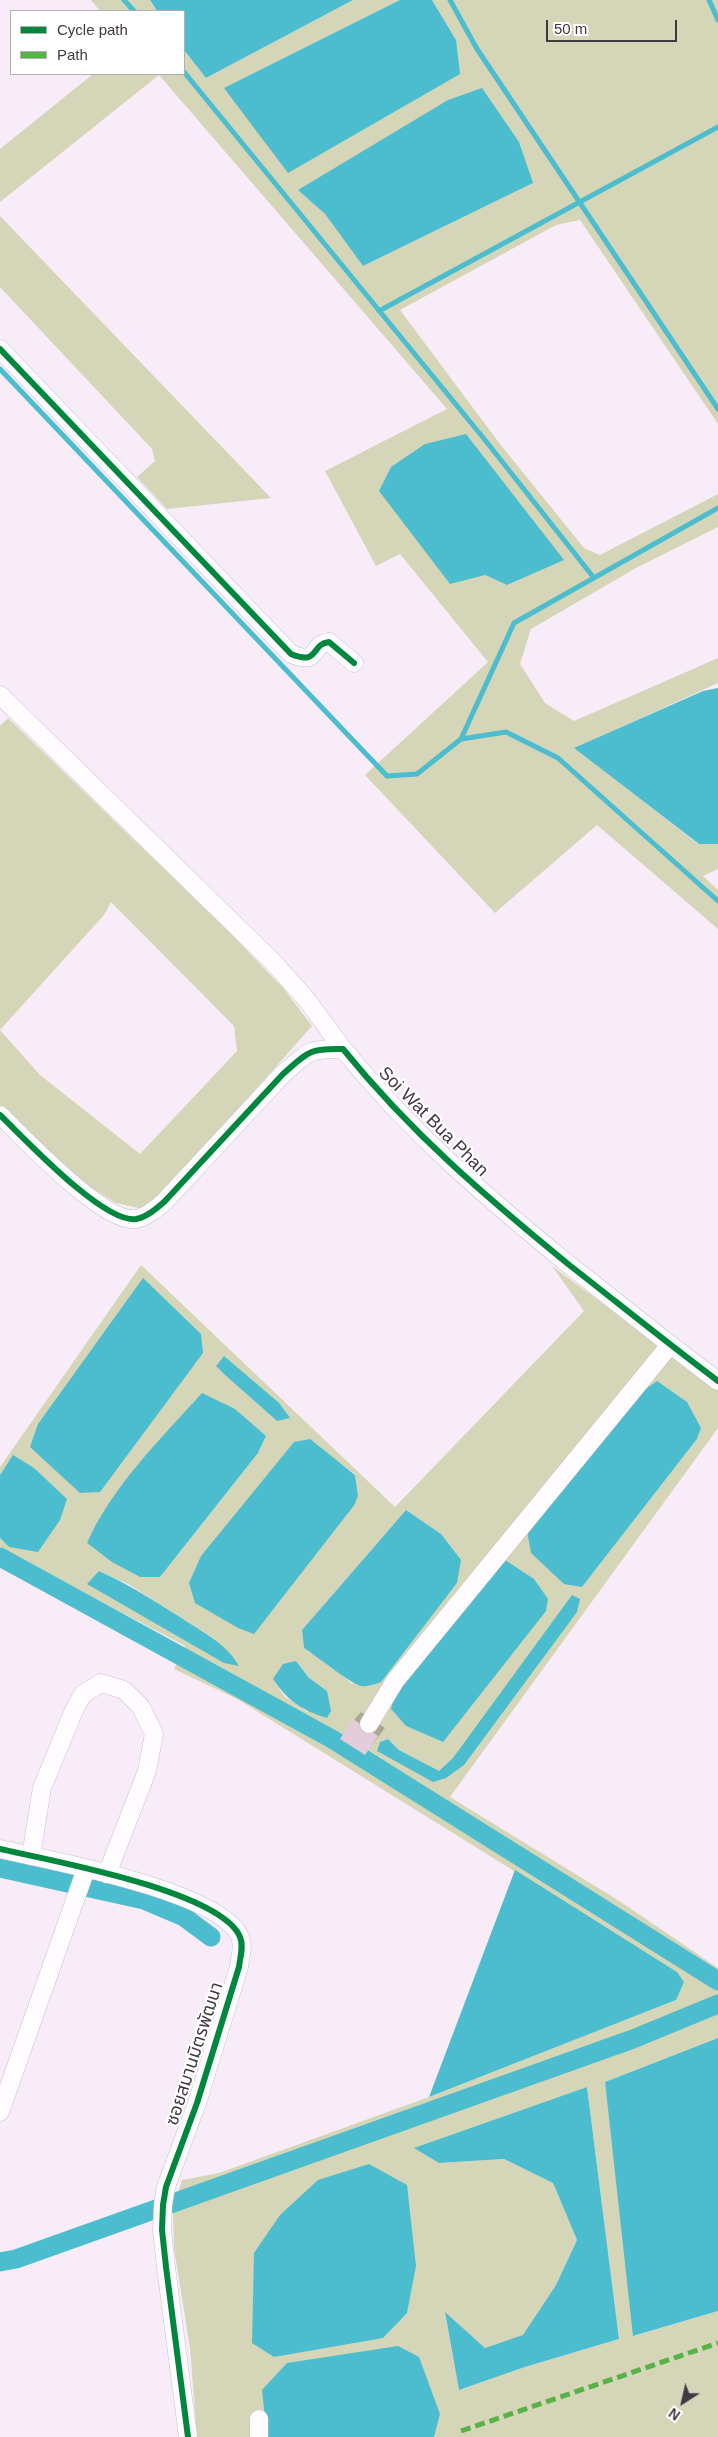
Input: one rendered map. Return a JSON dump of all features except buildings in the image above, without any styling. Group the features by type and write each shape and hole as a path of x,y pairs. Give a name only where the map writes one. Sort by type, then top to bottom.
{"street":[{"path":"0,349 291,654 303,659 309,658 325,643 329,642 354,663"},
{"name":"Soi Wat Bua Phan","path":"0,695 273,962 307,1000 343,1049 378,1091 415,1131 493,1203 670,1345 718,1381"},
{"path":"0,1115 83,1193 105,1211 120,1218 136,1219 150,1213 165,1201 300,1058 316,1049 343,1049"},
{"path":"369,1724 396,1681 670,1345"},
{"path":"31,1856 42,1788 75,1708 83,1694 101,1683 124,1690 141,1707 154,1734 147,1771 107,1874"},
{"name":"ซอยสมานมิตรพัฒนา","path":"0,1849 86,1868 193,1900 221,1916 240,1937 242,1949 239,1967 197,2103 166,2188 163,2205 162,2230 188,2437"},
{"path":"0,2112 86,1868"},
{"path":"259,2419 259,2437"}],"green space":[{"path":"91,0 150,0 156,10 99,10"},
{"path":"353,0 400,0 224,88 456,40 432,0 718,0 718,424 580,220 556,225 400,310 500,444 584,548 600,555 718,494 718,527 636,568 531,629 520,664 545,703 574,721 718,658 718,683 575,748 698,844 718,844 718,869 703,876 718,890 718,929 597,825 495,913 365,775 488,662 400,554 376,566 325,471 447,409 159,75 185,75 185,51 206,78","holes":["533,183 363,266 325,214 299,190","563,560 507,585 485,575"]},
{"path":"92,75 159,75 0,202 0,149"},
{"path":"0,216 271,498 167,509 137,477 155,461 152,449 0,287"},
{"path":"8,718 233,936 284,989 312,1026 171,1185 143,1209 116,1203 87,1185 0,1107 0,726","holes":["111,902 234,1026 237,1051 140,1154 40,1075 0,1030 104,915"]},
{"path":"141,1265 395,1507 584,1311 552,1266 718,1389 718,1428 450,1797 621,1902 718,1968 718,2038 605,2082 634,2336 718,2311 718,2437 434,2437 440,2414 267,2437 197,2437 190,2348 174,2248 173,2210 182,2180 219,2173 429,2097 676,2000 677,1972 237,1699 174,1669 185,1646 0,1548 0,1538 9,1547 13,1456 0,1475 0,1467","holes":["224,1356 277,1421 217,1367","701,1428 697,1439 582,1587","266,1437 258,1453 160,1577 140,1577 112,1561 87,1543","334,1459 355,1474 358,1495","406,1510 441,1534 457,1583 429,1618 352,1684 341,1673 304,1648 302,1630","99,1571 128,1584 218,1641","296,1661 309,1678 308,1712 285,1697 273,1679","391,1709 443,1742 406,1726","388,1739 399,1750 439,1772 453,1758 446,1778 380,1742","587,2087 619,2339 525,2367 459,2390 445,2313 485,2348 523,2336 556,2285 577,2240 553,2183 504,2159 439,2163 415,2148"]}],"water":[{"path":"150,0 353,0 206,78 185,51 185,10 156,10"},
{"path":"400,0 432,0 456,40 460,74 288,173 224,88"},
{"path":"482,88 519,142 533,183 363,266 325,214 298,190 448,100"},
{"path":"466,434 564,560 507,585 485,575 450,584 379,491 391,467 425,444"},
{"path":"718,688 718,844 699,844 574,748 703,691"},
{"path":"143,1278 201,1334 203,1353 100,1492 80,1493 30,1447 38,1424"},
{"path":"224,1356 279,1403 290,1418 277,1421 224,1374 216,1366"},
{"path":"657,1381 687,1402 701,1428 697,1439 582,1587 564,1584 531,1553 527,1531 636,1396"},
{"path":"202,1393 235,1409 266,1436 258,1453 160,1577 140,1577 112,1562 87,1543 110,1502 124,1482"},
{"path":"310,1439 355,1475 358,1495 355,1504 254,1634 238,1628 195,1603 189,1583 201,1556 294,1442"},
{"path":"13,1455 34,1468 67,1499 60,1520 38,1552 9,1547 0,1538 0,1475"},
{"path":"406,1510 441,1534 461,1560 457,1583 381,1682 361,1686 304,1648 302,1630"},
{"path":"505,1560 534,1579 548,1599 546,1611 443,1742 406,1726 391,1709 395,1692 494,1570"},
{"path":"99,1571 120,1581 205,1633 227,1650 239,1666 224,1663 87,1584"},
{"path":"572,1595 580,1599 577,1612 464,1765 446,1778 433,1782 377,1751 380,1742 388,1739 399,1750 439,1771 453,1758"},
{"path":"296,1661 309,1678 327,1691 331,1711 327,1718 310,1712 296,1704 273,1679 283,1664"},
{"path":"515,1870 677,1972 684,1982 676,2000 429,2097"},
{"path":"718,2038 718,2311 633,2336 605,2082"},
{"path":"587,2087 619,2339 525,2367 459,2390 445,2312 485,2348 523,2335 556,2285 577,2240 553,2183 504,2159 439,2163 414,2148"},
{"path":"369,2164 407,2185 416,2266 407,2313 383,2338 274,2357 252,2343 254,2253 280,2215 318,2180"},
{"path":"398,2346 419,2357 440,2414 434,2437 267,2437 262,2390 287,2363"}],"waterway":[{"path":"124,0 133,10"},
{"path":"450,0 477,49 718,409"},
{"path":"709,0 718,20"},
{"path":"185,73 485,440 594,578"},
{"path":"379,311 718,127"},
{"path":"0,369 387,776 417,774 461,739 514,623 718,508"},
{"path":"461,739 506,732 558,758 718,901"},
{"path":"0,1557 332,1739 718,1981"},
{"path":"0,1868 144,1900 184,1917 211,1937"},
{"path":"0,2262 16,2259 633,2039 718,2004"}],"marked path":[{"path":"461,2431 718,2343"}],"cycle path":[{"path":"0,349 291,654 300,657 311,656 319,646 329,642 354,663"},
{"path":"0,1115 85,1195 122,1217 136,1219 148,1214 165,1201 283,1074 304,1056 323,1049 343,1049 369,1080 422,1136 507,1214 661,1338 718,1381"},
{"path":"0,1849 92,1870 168,1892 201,1905 226,1920 240,1937 242,1948 239,1967 197,2103 166,2187 163,2205 162,2230 188,2437"}]}
